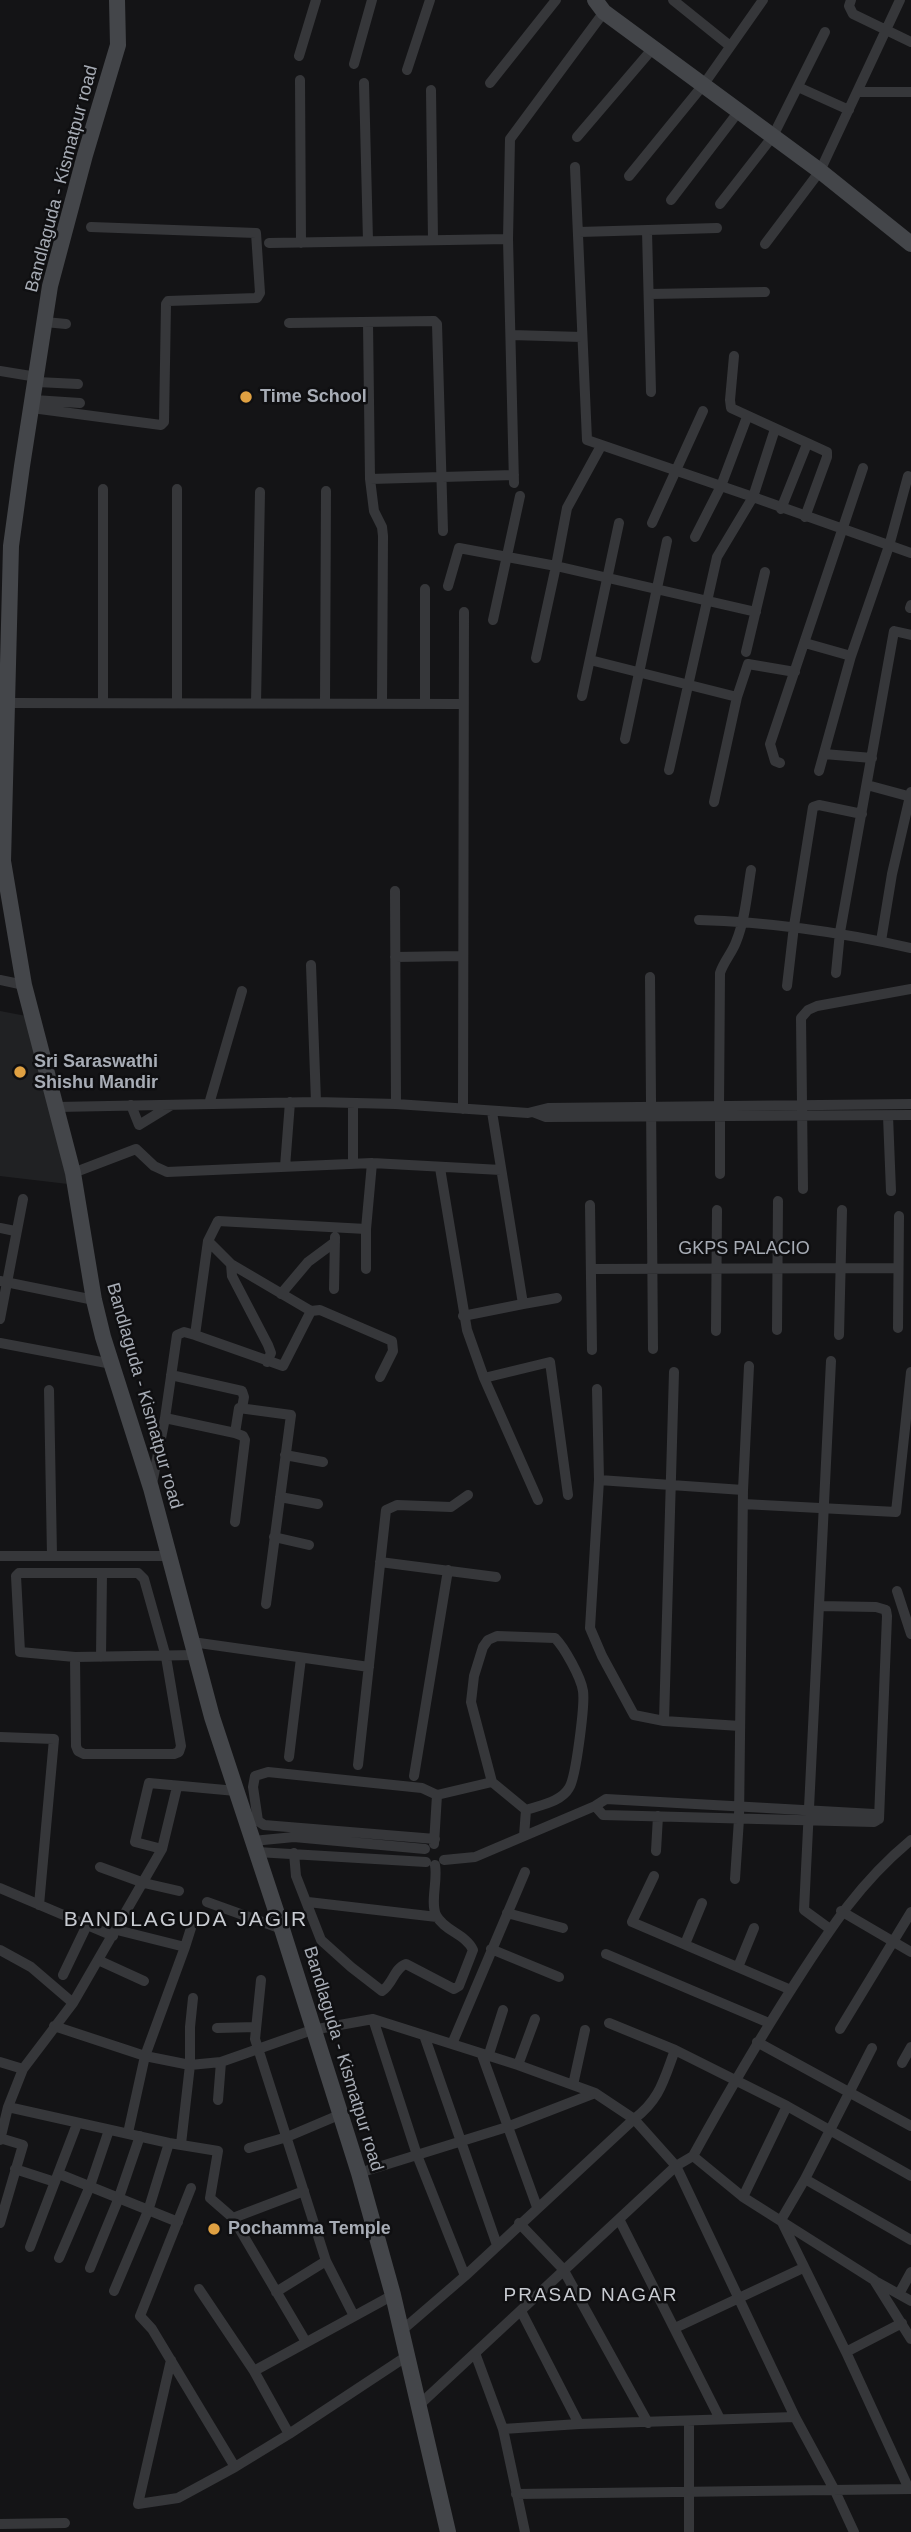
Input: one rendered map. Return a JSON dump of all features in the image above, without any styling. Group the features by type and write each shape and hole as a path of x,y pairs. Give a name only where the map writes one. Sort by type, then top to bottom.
{"street":[{"name":"Bandlaguda - Kismatpur road","path":"117,0 118,45 50,286 33,404 6,544 9,703 2,855 24,985 73,1173 94,1300 151,1488 212,1717 359,2173 393,2295 448,2532"},
{"path":"299,55 316,0"},
{"path":"354,64 372,0"},
{"path":"407,70 430,0"},
{"path":"490,83 556,0"},
{"path":"673,0 730,46"},
{"path":"629,176 704,84 762,0"},
{"path":"851,0 849,6 853,14 911,42"},
{"path":"765,244 820,171 900,0"},
{"path":"370,479 514,479 508,239 510,139 601,4 911,244"},
{"path":"720,204 773,136 825,32"},
{"path":"577,137 654,47"},
{"path":"300,80 301,243"},
{"path":"364,83 368,242"},
{"path":"798,87 849,110"},
{"path":"431,90 433,240"},
{"path":"858,92 911,92"},
{"path":"671,200 739,111"},
{"path":"575,167 587,440 911,553"},
{"path":"33,404 161,425 164,422 168,301 257,298 260,293 256,233 91,226"},
{"path":"579,232 717,228"},
{"path":"647,231 651,392"},
{"path":"269,243 508,239"},
{"path":"649,295 765,292"},
{"path":"289,323 434,321 437,324 443,531"},
{"path":"45,322 66,324"},
{"path":"368,323 370,479 374,511 382,527 383,536 382,704"},
{"path":"511,335 582,337"},
{"path":"734,356 729,405 747,417 828,454 805,517"},
{"path":"0,371 37,380 78,384"},
{"path":"33,404 80,402"},
{"path":"652,523 703,411"},
{"path":"695,537 721,486 747,417"},
{"path":"669,770 717,557 753,497 775,429"},
{"path":"781,509 807,443"},
{"path":"537,658 567,508 587,468 593,465 596,445"},
{"path":"780,764 775,761 770,744 863,468"},
{"path":"819,771 851,656 889,546 908,476"},
{"path":"103,489 103,703"},
{"path":"177,489 177,703"},
{"path":"325,703 326,491"},
{"path":"256,703 260,492"},
{"path":"493,620 520,496"},
{"path":"582,696 619,523"},
{"path":"625,739 667,541"},
{"path":"448,586 459,548 556,566 756,612"},
{"path":"746,652 765,572"},
{"path":"425,589 425,704"},
{"path":"463,1108 464,612"},
{"path":"836,973 840,932 894,631 911,635"},
{"path":"805,643 851,656"},
{"path":"590,660 737,697"},
{"path":"714,802 737,697 748,664 795,673"},
{"path":"9,703 462,704"},
{"path":"824,754 872,758"},
{"path":"867,785 911,795 891,874 881,941"},
{"path":"787,986 813,807 820,805 862,814"},
{"path":"720,1174 720,973 735,945 743,921 751,870"},
{"path":"394,891 396,1104"},
{"path":"699,920 743,921 840,932 911,948"},
{"path":"395,957 462,956"},
{"path":"311,965 316,1102"},
{"path":"650,977 653,1349"},
{"path":"0,980 24,985"},
{"path":"803,1189 801,1018 808,1010 817,1006 911,989"},
{"path":"209,1104 242,990"},
{"path":"285,1167 290,1102"},
{"path":"57,1107 316,1102 533,1112 547,1117 652,1111 911,1104"},
{"path":"353,1103 353,1163"},
{"path":"139,1125 172,1104"},
{"path":"131,1105 139,1125 136,1149"},
{"path":"802,1109 888,1116 911,1115"},
{"path":"492,1112 523,1304"},
{"path":"888,1116 891,1191"},
{"path":"136,1149 154,1166 167,1172 353,1163 501,1170"},
{"path":"73,1173 136,1149"},
{"path":"366,1269 366,1229 372,1163"},
{"path":"440,1167 463,1316 484,1378 538,1500"},
{"path":"0,1319 4,1281 23,1199"},
{"path":"777,1330 778,1201"},
{"path":"590,1205 592,1350"},
{"path":"716,1331 717,1210"},
{"path":"839,1335 842,1210"},
{"path":"898,1328 899,1216"},
{"path":"195,1335 208,1241 215,1224 222,1220 366,1229"},
{"path":"334,1289 335,1227"},
{"path":"0,1228 15,1231"},
{"path":"208,1241 231,1264 311,1311 320,1310 392,1341 394,1351 380,1377"},
{"path":"281,1294 308,1262 335,1242"},
{"path":"231,1264 232,1276 271,1353 267,1362"},
{"name":"GKPS PALACIO","path":"592,1269 897,1268"},
{"path":"4,1281 94,1300"},
{"path":"463,1316 557,1298"},
{"path":"151,1488 177,1335 184,1332 195,1335 281,1367 285,1365 311,1311"},
{"path":"0,1343 112,1364"},
{"path":"830,1929 804,1910 831,1361"},
{"path":"484,1378 550,1362 568,1495"},
{"path":"735,1879 739,1819 743,1490 748,1366"},
{"path":"664,1721 674,1372"},
{"path":"743,1504 896,1512 911,1372"},
{"path":"171,1376 242,1391 244,1397 242,1408 238,1411 235,1433"},
{"path":"597,1388 599,1480 590,1628 634,1715 664,1721 740,1726"},
{"path":"49,1390 52,1556"},
{"path":"242,1408 291,1415 266,1604"},
{"path":"165,1418 243,1436 245,1440 235,1522"},
{"path":"285,1455 323,1462"},
{"path":"599,1480 743,1490"},
{"path":"358,1765 386,1510 397,1505 451,1507 468,1495"},
{"path":"280,1497 318,1504"},
{"path":"274,1537 309,1545"},
{"path":"0,1556 169,1556"},
{"path":"380,1562 496,1577"},
{"path":"414,1776 448,1570"},
{"path":"75,1657 78,1751 84,1754 179,1752 181,1746 166,1657 144,1579 138,1573 24,1572 16,1576 20,1652 75,1657 166,1657 194,1649 369,1667"},
{"path":"101,1657 102,1573"},
{"path":"897,1591 911,1634"},
{"path":"255,1847 294,1853 435,1862 475,1857 596,1806 606,1799 739,1806 874,1822 879,1819 886,1610 876,1607 818,1606"},
{"path":"497,1636 555,1638 563,1646 583,1691 575,1773 569,1790 558,1799 526,1810 492,1782 471,1702 474,1676 483,1647 488,1640 497,1636"},
{"path":"289,1758 301,1658"},
{"path":"0,1737 54,1740 39,1905"},
{"path":"294,1853 296,1877 321,1940 351,1967 382,1990 387,1988 401,1966 406,1964 454,1989 459,1986 473,1950 470,1944 441,1923 435,1912 435,1862 443,1849 431,1844 264,1825 258,1821 253,1787 255,1776 268,1772 422,1788 437,1796 492,1782"},
{"path":"162,1849 135,1842 149,1783 236,1791"},
{"path":"0,2223 23,2145 0,2139 8,2107 23,2068 73,2003 144,1883 162,1849 177,1787"},
{"path":"435,1862 423,1855 431,1844 437,1796"},
{"path":"596,1806 603,1815 739,1819 810,1815"},
{"path":"524,1836 526,1810"},
{"path":"656,1851 658,1816"},
{"path":"255,1847 294,1837 431,1844"},
{"path":"417,2407 676,2166 693,2156 735,2079 841,1911 888,1858 911,1840"},
{"path":"100,1867 144,1883 179,1891"},
{"path":"452,2044 525,1872"},
{"path":"654,1876 632,1922 791,1990"},
{"path":"0,1888 87,1925 185,1947"},
{"path":"207,1902 282,1929"},
{"path":"308,1902 437,1917"},
{"path":"685,1944 702,1903"},
{"path":"841,1911 911,1952"},
{"path":"840,2029 911,1912"},
{"path":"507,1913 563,1928"},
{"path":"63,1975 87,1925"},
{"path":"128,2133 145,2056 191,1928"},
{"path":"738,1967 754,1928"},
{"path":"491,1949 559,1977"},
{"path":"0,1950 31,1967 73,2003"},
{"path":"606,1954 769,2023"},
{"path":"98,1960 144,1981"},
{"path":"261,1980 255,2039 326,2261 354,2316"},
{"path":"181,2144 190,2065 193,1998"},
{"path":"503,2010 485,2056 507,2127 537,2207"},
{"path":"518,2065 535,2019"},
{"path":"373,2020 417,2155 465,2276"},
{"path":"54,2026 145,2056 190,2065 221,2062 312,2030 373,2020 518,2065 595,2094 634,2119 676,2166 795,2417 854,2532"},
{"path":"609,2023 675,2050 735,2079 911,2176"},
{"path":"217,2028 256,2027"},
{"path":"573,2085 585,2030"},
{"path":"424,2035 497,2245"},
{"path":"758,2042 911,2126"},
{"path":"902,2063 911,2047"},
{"path":"781,2220 872,2048"},
{"path":"400,2332 465,2276 519,2223 654,2101 675,2050"},
{"path":"0,2062 23,2068"},
{"path":"218,2099 221,2062"},
{"path":"359,2173 507,2127 595,2094"},
{"path":"743,2197 787,2106"},
{"path":"8,2107 77,2124 218,2151 210,2198 233,2218 306,2342"},
{"path":"249,2148 287,2137 339,2115"},
{"path":"30,2247 77,2124"},
{"path":"59,2258 90,2186 109,2130"},
{"path":"90,2269 141,2136"},
{"path":"114,2291 148,2211 169,2143"},
{"path":"693,2156 743,2197 873,2280 911,2301"},
{"path":"15,2169 90,2186 118,2200 178,2222"},
{"path":"805,2179 911,2240"},
{"path":"191,2188 140,2316 152,2329 235,2467"},
{"path":"233,2218 304,2191"},
{"path":"620,2219 720,2418"},
{"path":"516,2494 910,2489 781,2220"},
{"path":"519,2223 563,2269 648,2423"},
{"path":"276,2292 326,2261"},
{"path":"675,2328 803,2268"},
{"path":"899,2294 911,2272"},
{"path":"873,2280 911,2339"},
{"path":"199,2289 254,2371 289,2434"},
{"path":"254,2371 393,2295"},
{"path":"521,2311 579,2424"},
{"path":"846,2352 902,2323"},
{"path":"475,2353 503,2429 525,2532"},
{"path":"171,2360 138,2504 178,2498 235,2467 407,2356"},
{"path":"503,2429 795,2417"},
{"path":"689,2422 689,2532"},
{"path":"0,2524 65,2523"}],"shaded area":[{"name":"Sri Saraswathi Shishu Mandir","path":"0,1011 26,1016 68,1184 0,1176"}],"place":[{"name":"Time School","path":"246,397"},
{"name":"Sri Saraswathi Shishu Mandir","path":"20,1072"},
{"name":"Pochamma Temple","path":"214,2229"}],"district":[{"name":"BANDLAGUDA JAGIR","path":"186,1920"},
{"name":"PRASAD NAGAR","path":"591,2296"}]}
